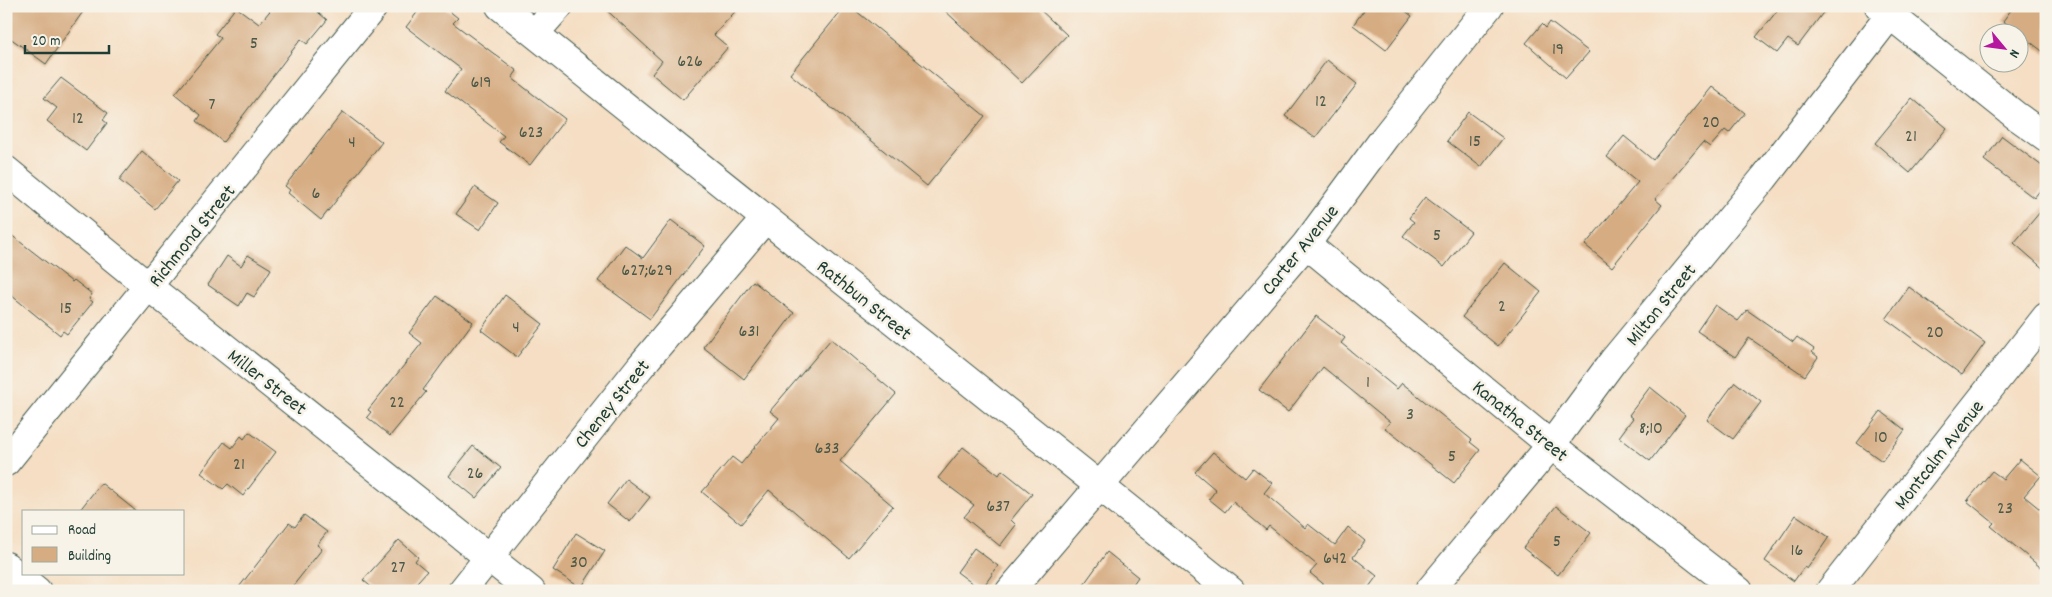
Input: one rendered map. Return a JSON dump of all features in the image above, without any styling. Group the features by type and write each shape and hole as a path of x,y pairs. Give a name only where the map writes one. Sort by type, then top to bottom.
{"street":[{"name":"Richmond Street","path":"6,462 374,6"},
{"name":"Rathbun Street","path":"500,6 1230,591"},
{"path":"535,33 559,6"},
{"name":"Carter Avenue","path":"1010,591 1306,244 1385,137 1490,6"},
{"path":"1884,11 2046,137"},
{"name":"Milton Street","path":"1429,591 1551,445 1613,361 1764,178 1884,11"},
{"name":"Miller Street","path":"6,170 149,287 531,591"},
{"name":"Cheney Street","path":"462,591 640,367 766,219"},
{"name":"Kanatha Street","path":"1306,244 1551,445 1739,591"},
{"name":"Montcalm Avenue","path":"1830,591 2046,317"},
{"path":"6,566 37,591"}],"building":[{"path":"6,6 87,6 46,64 6,35"},
{"path":"274,6 311,6 327,20 307,44 301,39 223,142 197,121 201,115 175,94 221,38 215,34 236,7 259,24"},
{"path":"422,6 443,6 458,18 453,23 517,71 512,78 565,119 530,165 499,142 504,136 445,91 461,69 406,27"},
{"path":"602,6 740,6 714,35 728,47 683,100 652,74 662,61"},
{"path":"845,6 850,6 985,116 927,186 790,74"},
{"path":"940,6 1036,6 1067,35 1022,83"},
{"path":"1367,6 1399,6 1412,16 1386,50 1353,25"},
{"path":"1781,6 1828,6 1798,46 1788,39 1777,53 1756,37"},
{"path":"2014,6 2046,6 2046,54 2030,42 2030,22 2003,21"},
{"path":"1550,22 1589,52 1566,78 1526,43 1542,24 1546,28"},
{"path":"1327,60 1357,84 1315,138 1285,116"},
{"path":"61,78 108,113 103,120 107,123 86,151 47,121 57,108 44,98"},
{"path":"1712,87 1745,113 1729,133 1725,130 1710,147 1703,142 1655,199 1662,205 1612,267 1585,245 1638,182 1607,157 1624,136 1653,160"},
{"path":"1912,98 1947,128 1910,173 1875,143"},
{"path":"343,112 382,142 321,220 288,193 290,190 285,186"},
{"path":"1468,112 1503,138 1481,167 1447,141"},
{"path":"2002,136 2046,169 2046,183 2034,198 1984,160"},
{"path":"142,151 178,181 155,209 119,180"},
{"path":"475,187 498,203 480,230 456,214"},
{"path":"1425,197 1471,232 1444,267 1403,236 1414,222 1409,218"},
{"path":"2046,205 2046,271 2014,243"},
{"path":"671,220 705,246 650,319 598,281 625,245 643,258"},
{"path":"6,231 72,282 74,280 92,294 89,299 93,302 67,334 63,331 60,335 6,291"},
{"path":"248,255 271,269 254,297 247,293 239,306 208,285 227,256 241,266"},
{"path":"1505,263 1541,292 1498,346 1462,317"},
{"path":"753,281 794,313 744,379 703,347"},
{"path":"1909,287 1985,343 1962,375 1886,319"},
{"path":"505,295 543,324 517,357 481,330"},
{"path":"437,296 473,322 423,390 426,392 390,436 367,417 371,412 368,410 422,343 409,333"},
{"path":"1715,305 1738,321 1747,310 1793,342 1797,337 1814,349 1812,352 1818,357 1805,376 1749,338 1735,357 1697,331"},
{"path":"1316,316 1345,338 1341,343 1397,389 1402,383 1472,440 1470,442 1480,450 1454,483 1385,428 1390,422 1323,367 1288,412 1259,390"},
{"path":"831,339 896,394 840,461 893,506 849,558 769,490 741,524 702,492 732,457 741,464 779,418 770,411"},
{"path":"1735,382 1761,402 1733,439 1707,420"},
{"path":"1650,387 1685,415 1650,461 1619,437 1633,418 1629,415"},
{"path":"1881,411 1905,430 1882,461 1857,443"},
{"path":"249,432 276,452 243,496 228,484 223,489 201,473 224,442 232,448 241,436 244,439"},
{"path":"473,446 501,468 476,498 449,476"},
{"path":"963,447 999,475 1002,470 1032,494 1011,520 1016,525 1000,546 964,517 974,505 938,478"},
{"path":"1213,452 1245,478 1253,468 1272,483 1264,493 1305,528 1308,524 1335,545 1348,527 1365,541 1353,557 1377,576 1366,591 1332,591 1310,573 1317,565 1269,526 1266,530 1233,502 1225,512 1209,499 1216,490 1195,472"},
{"path":"2020,459 2041,476 2024,496 2046,514 2046,572 1991,526 1994,523 1967,501 1992,471 2003,479"},
{"path":"626,479 650,497 630,522 607,504"},
{"path":"101,483 135,510 80,510"},
{"path":"1556,506 1591,533 1558,575 1523,548"},
{"path":"304,515 327,532 317,545 322,549 289,591 236,591 289,523 295,527"},
{"path":"1796,515 1829,537 1807,569 1804,567 1794,581 1765,561"},
{"path":"576,533 605,551 581,588 553,570"},
{"path":"399,540 418,557 415,561 427,571 409,591 376,591 363,580"},
{"path":"974,548 998,566 981,590 957,572"},
{"path":"1107,552 1138,577 1128,591 1079,591"}]}
